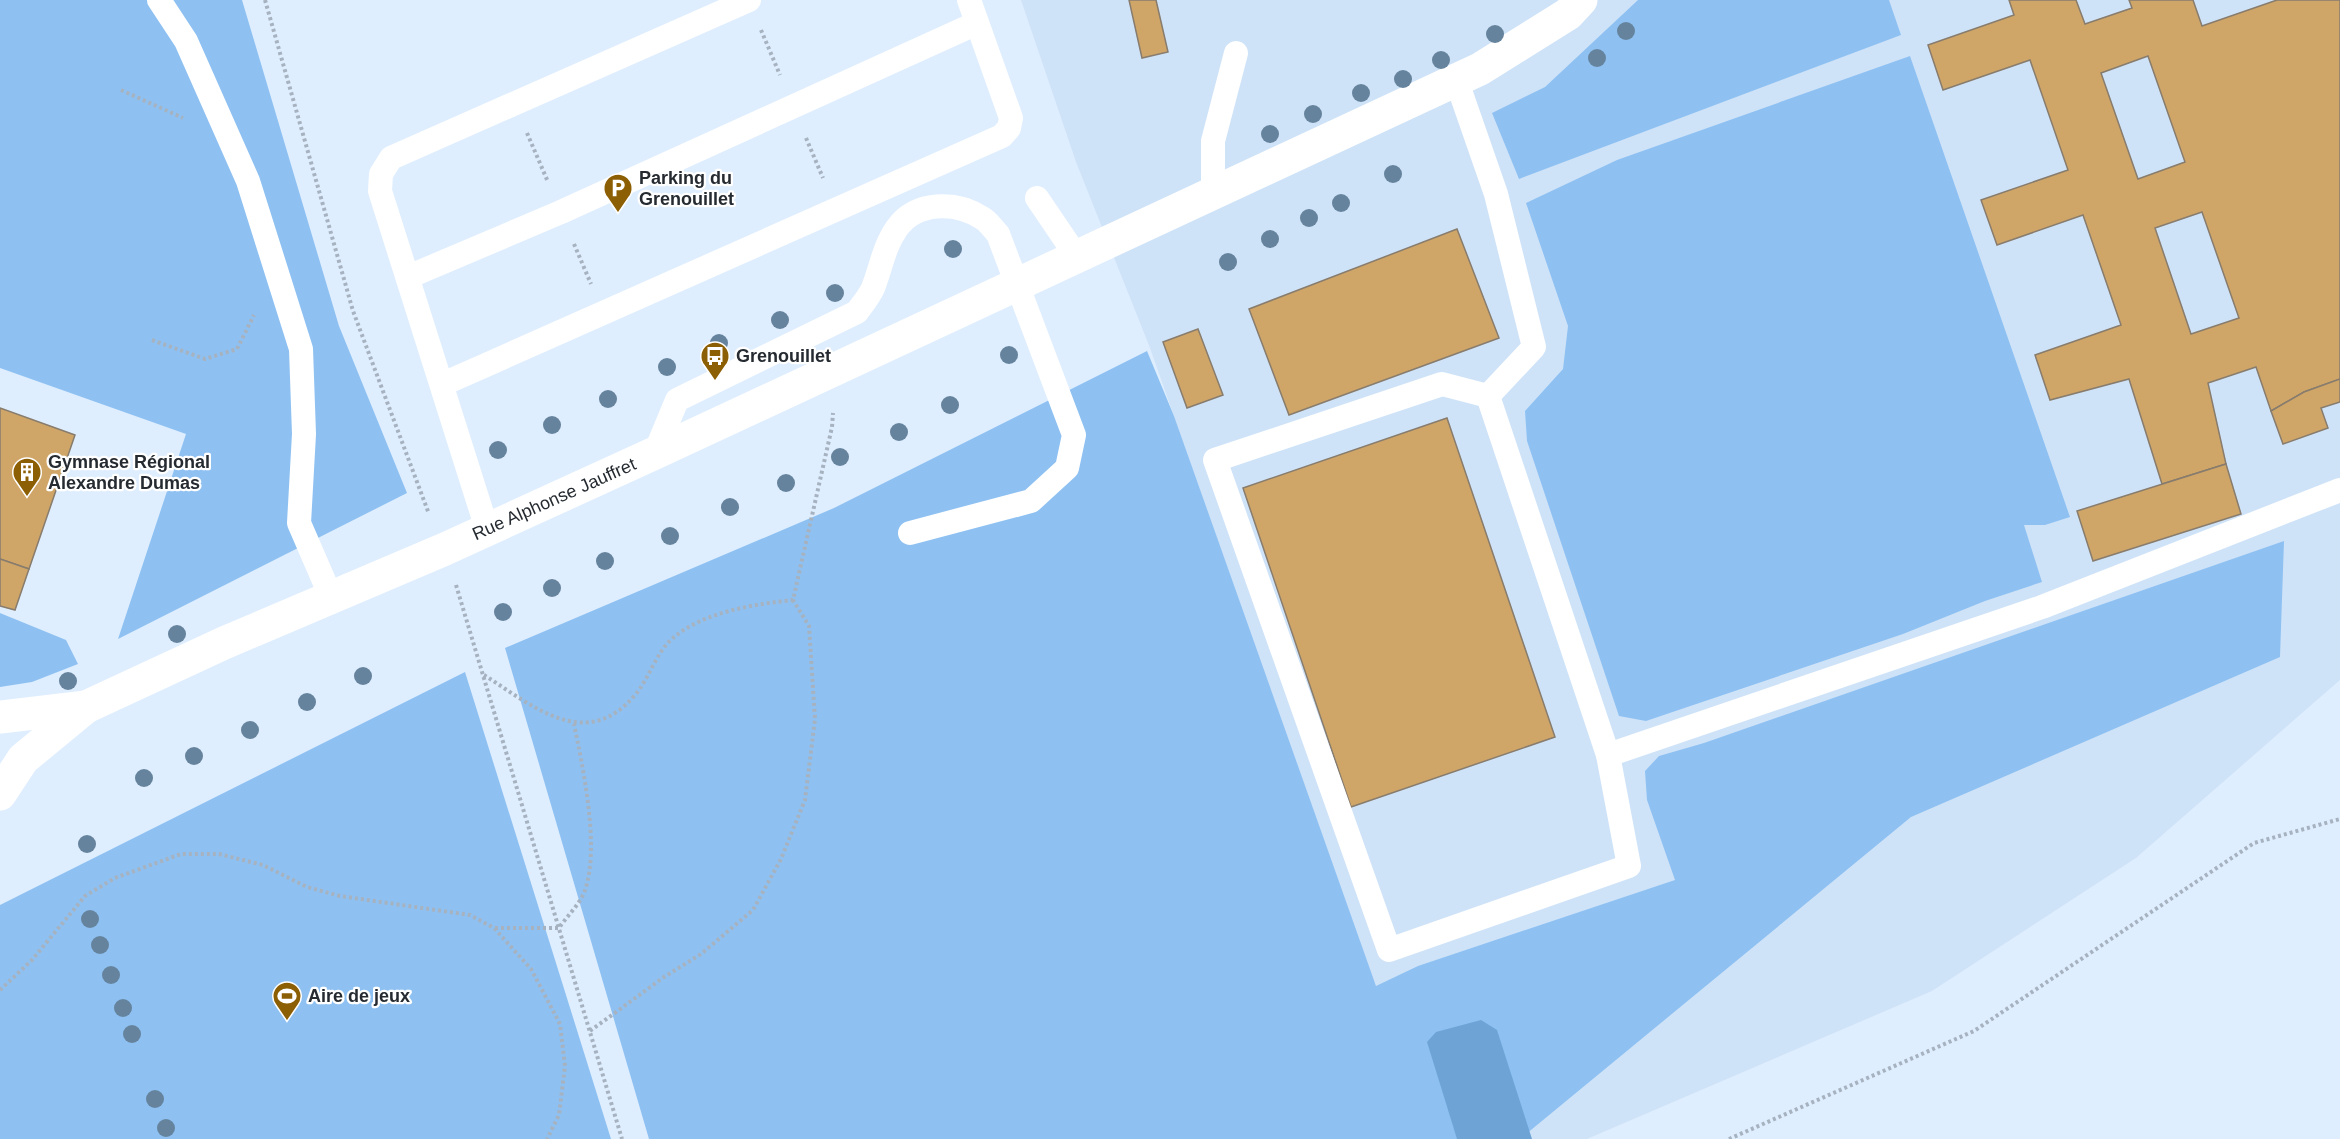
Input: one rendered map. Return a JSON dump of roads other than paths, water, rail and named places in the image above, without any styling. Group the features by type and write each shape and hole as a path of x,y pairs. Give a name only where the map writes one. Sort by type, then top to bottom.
{"street":[{"name":"Rue Alphonse Jauffret","path":"0,794 23,759 86,707 224,643 445,549 656,453 1480,69 1568,14 1581,0"},
{"name":"Rue Alphonse Jauffret","path":"0,717 86,707"}],"lane":[{"path":"159,0 186,41 248,181 301,349 304,434 299,523 331,597"},
{"path":"487,529 380,191 381,174 392,158 749,0"},
{"path":"442,384 605,315 1002,136 1009,128 1011,118 969,0"},
{"path":"408,277 561,212 977,23"},
{"path":"1213,194 1213,141 1236,53"},
{"path":"1456,79 1496,194 1534,347 1488,396"},
{"path":"927,169 941,205"},
{"path":"1037,198 1077,256"},
{"path":"656,453 677,400 857,312 872,290 884,254 898,227 915,212 941,205 961,208 983,218 998,234 1019,284 1074,435 1067,468 1031,501 910,533"},
{"path":"1442,384 1488,396 1608,755 1629,866 1389,950 1215,460 1442,384"},
{"path":"1608,755 2042,607 2340,490"}],"place":[{"name":"Parking du Grenouillet","path":"618,214"},
{"name":"Grenouillet","path":"715,382"},
{"name":"Gymnase Régional Alexandre Dumas","path":"27,498"},
{"name":"Aire de jeux","path":"287,1022"}]}
